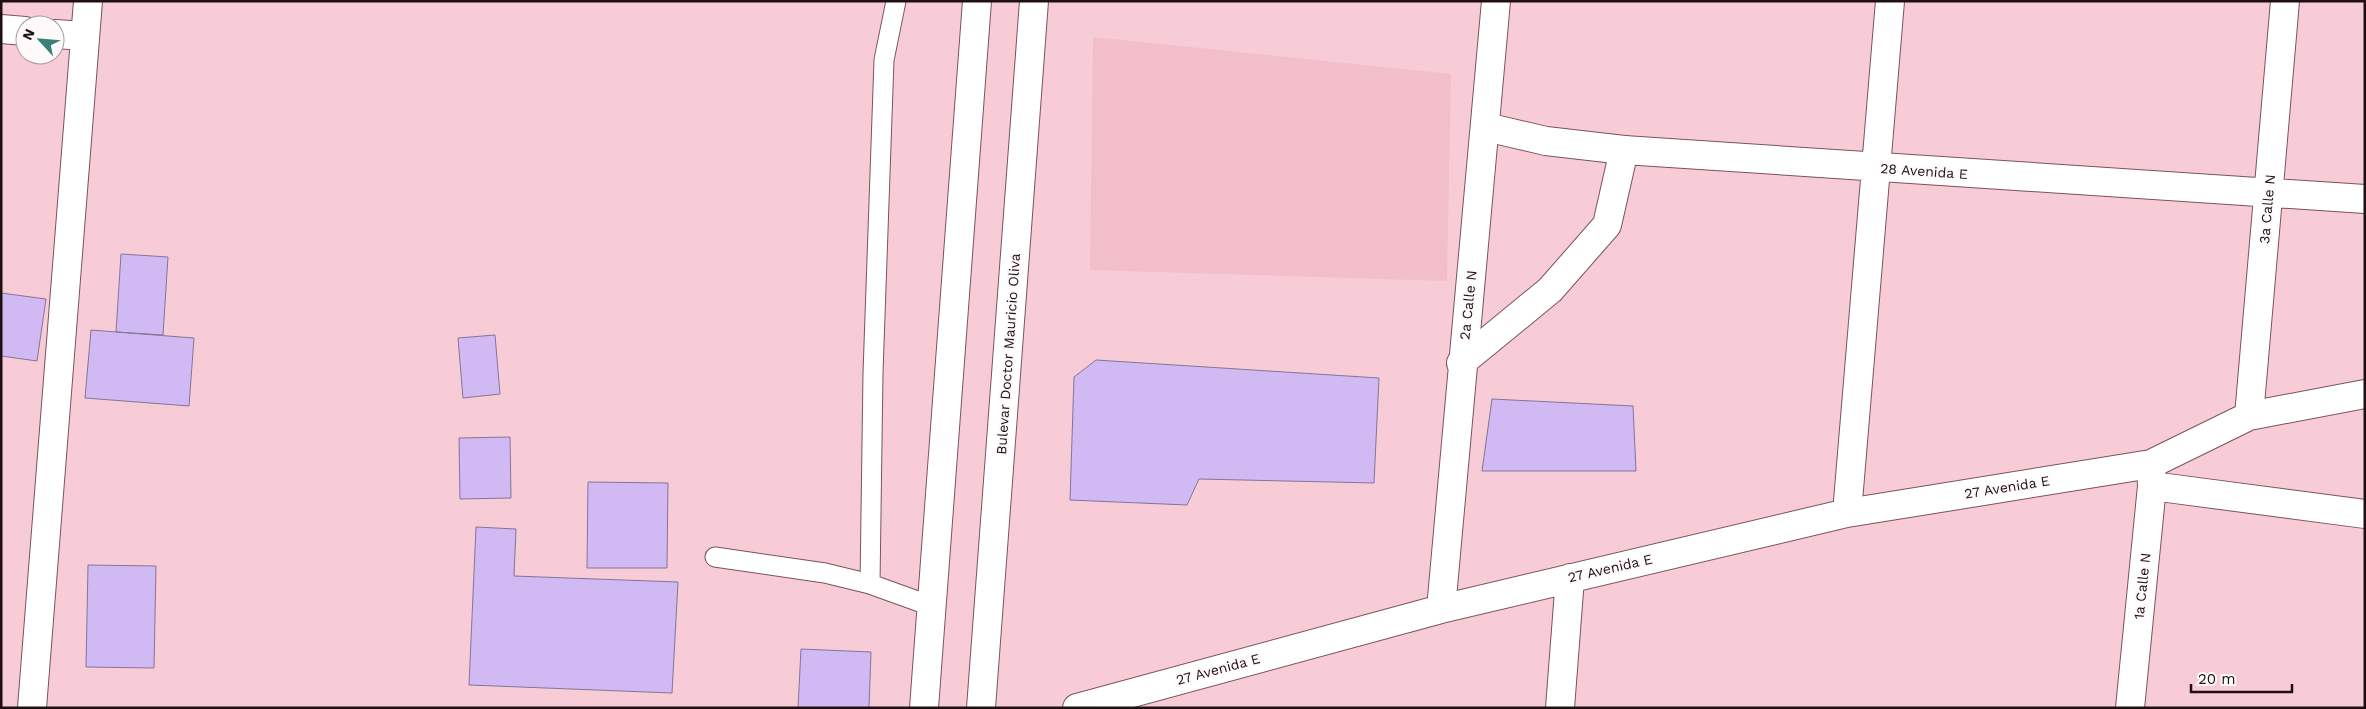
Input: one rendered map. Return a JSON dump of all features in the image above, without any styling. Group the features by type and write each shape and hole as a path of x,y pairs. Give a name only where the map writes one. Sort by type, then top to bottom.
{"main road":[{"path":"32,708 88,1"},
{"path":"924,708 977,1"},
{"name":"Bulevar Doctor Mauricio Oliva","path":"981,708 1034,1"},
{"name":"2a Calle N","path":"1441,609 1496,1"},
{"path":"1847,513 1890,1"},
{"name":"3a Calle N","path":"2249,416 2285,1"},
{"path":"1,29 15,30"},
{"path":"65,35 85,36"},
{"name":"28 Avenida E","path":"1486,127 1546,141 1624,150 2365,199"},
{"path":"1462,363 1550,290 1607,225 1624,150"},
{"path":"2151,475 2249,416 2365,394"},
{"name":"27 Avenida E","path":"1077,708 1441,609 1847,513 2151,475 2365,514"},
{"name":"1a Calle N","path":"2130,708 2151,475"},
{"path":"1560,708 1570,578"}],"lane":[{"path":"870,584 873,373 884,60 896,1"},
{"path":"715,557 825,572 870,584 931,606"}],"shaded area":[{"path":"1093,37 1451,74 1447,281 1090,270"}],"building":[{"path":"121,254 168,257 163,335 116,332"},
{"path":"1,293 46,299 37,361 1,356"},
{"path":"91,330 194,338 189,406 85,398"},
{"path":"495,335 500,394 463,398 458,338"},
{"path":"1096,360 1379,378 1374,483 1199,479 1187,505 1070,500 1074,377"},
{"path":"1492,399 1633,406 1636,471 1482,471"},
{"path":"510,437 511,498 460,499 459,438"},
{"path":"588,482 668,483 667,568 587,568"},
{"path":"476,527 516,529 514,576 678,582 672,693 469,685"},
{"path":"88,565 156,566 154,668 86,667"},
{"path":"801,649 871,652 869,708 798,708"}]}
